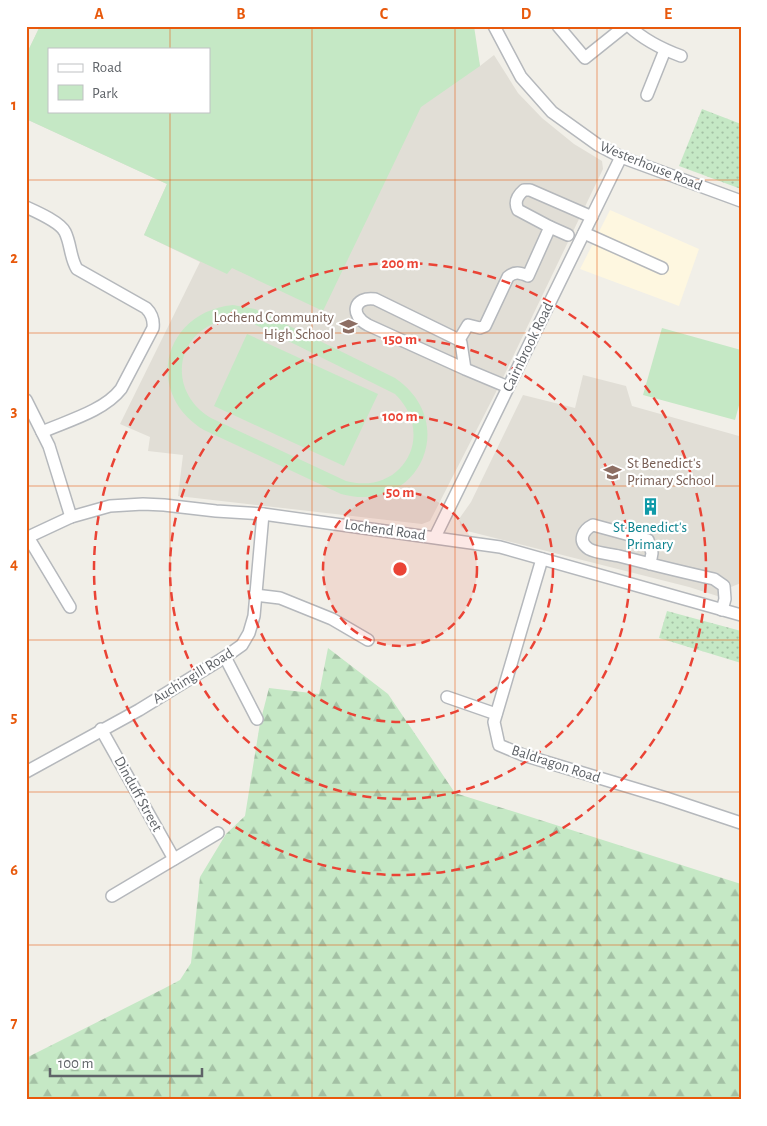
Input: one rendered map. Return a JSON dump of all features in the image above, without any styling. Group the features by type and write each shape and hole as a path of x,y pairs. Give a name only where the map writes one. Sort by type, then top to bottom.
{"street":[{"path":"558,26 584,58 627,26 664,50 681,56"},
{"name":"Westerhouse Road","path":"494,27 521,77 552,112 598,146 741,201"},
{"path":"647,94 664,50"},
{"name":"Cairnbrook Road","path":"435,537 621,156"},
{"path":"568,234 550,228 518,210 516,205 517,198 524,190 530,190 592,217"},
{"path":"26,207 62,228 67,238 72,260 77,269 146,308 150,312 153,323 148,337 121,390 116,395 104,405 42,432"},
{"path":"459,340 468,324 480,328 485,326 508,277 512,273 520,272 528,276 550,228"},
{"path":"584,233 662,268"},
{"path":"466,369 459,340 375,299 368,298 362,301 356,308 356,314 360,321 466,369 508,387"},
{"path":"26,400 49,446 71,517"},
{"name":"Lochend Road","path":"27,537 71,517 110,506 143,504 263,514 500,547 741,615"},
{"name":"Auchingill Road","path":"26,772 101,729 139,710 229,655 242,645 249,633 254,616 263,514"},
{"path":"650,564 652,553 648,540 593,525 586,528 582,535 583,543 589,549 650,564 714,579 724,586 725,599 722,610"},
{"path":"27,537 70,607"},
{"name":"Baldragon Road","path":"542,559 494,722 499,745 523,756 666,798 741,823"},
{"path":"255,595 280,598 332,619 368,640"},
{"path":"229,655 257,719"},
{"path":"447,697 496,714"},
{"name":"Dinduff Street","path":"101,729 174,859"},
{"path":"112,896 218,833"}],"shaded area":[{"name":"Lochend Community High School","path":"40,26 472,26 480,66 494,55 518,93 542,118 574,144 602,161 603,169 497,390 430,521 422,524 178,496 183,455 148,451 150,437 120,424 200,262 144,235 167,184 26,119 26,55"},
{"path":"610,210 699,249 679,306 580,269"},
{"name":"St Benedict's Primary School","path":"583,375 626,386 632,406 739,436 741,441 741,583 731,587 730,600 689,587 467,531 461,527 459,519 471,502 523,395 575,408"}],"green space":[{"path":"40,26 474,26 480,66 421,107 323,311 232,268 227,274 144,235 167,184 26,119 26,55"},
{"path":"702,109 741,124 741,189 679,166"},
{"path":"233,305 255,309 395,378 415,397 425,418 427,440 422,461 409,478 391,491 368,497 341,494 204,430 185,414 173,396 168,376 169,356 177,338 190,322 209,311","holes":["233,319 250,322 395,394 407,410 413,427 413,444 407,459 397,471 383,480 366,483 346,481 211,418 196,406 186,391 182,375 183,359 189,345 199,332 214,323"]},
{"path":"662,328 741,350 741,398 735,420 643,395"},
{"path":"247,334 378,394 344,466 214,406"},
{"path":"667,611 741,631 741,663 659,638"},
{"path":"328,648 388,694 455,793 741,884 741,1100 26,1100 26,1058 180,980 191,963 200,877 226,834 245,816 260,723 269,688 319,694"}],"place":[{"name":"Lochend Community High School","path":"348,326"},
{"name":"St Benedict's Primary School","path":"613,472"},
{"name":"St Benedict's Primary","path":"650,506"}]}
